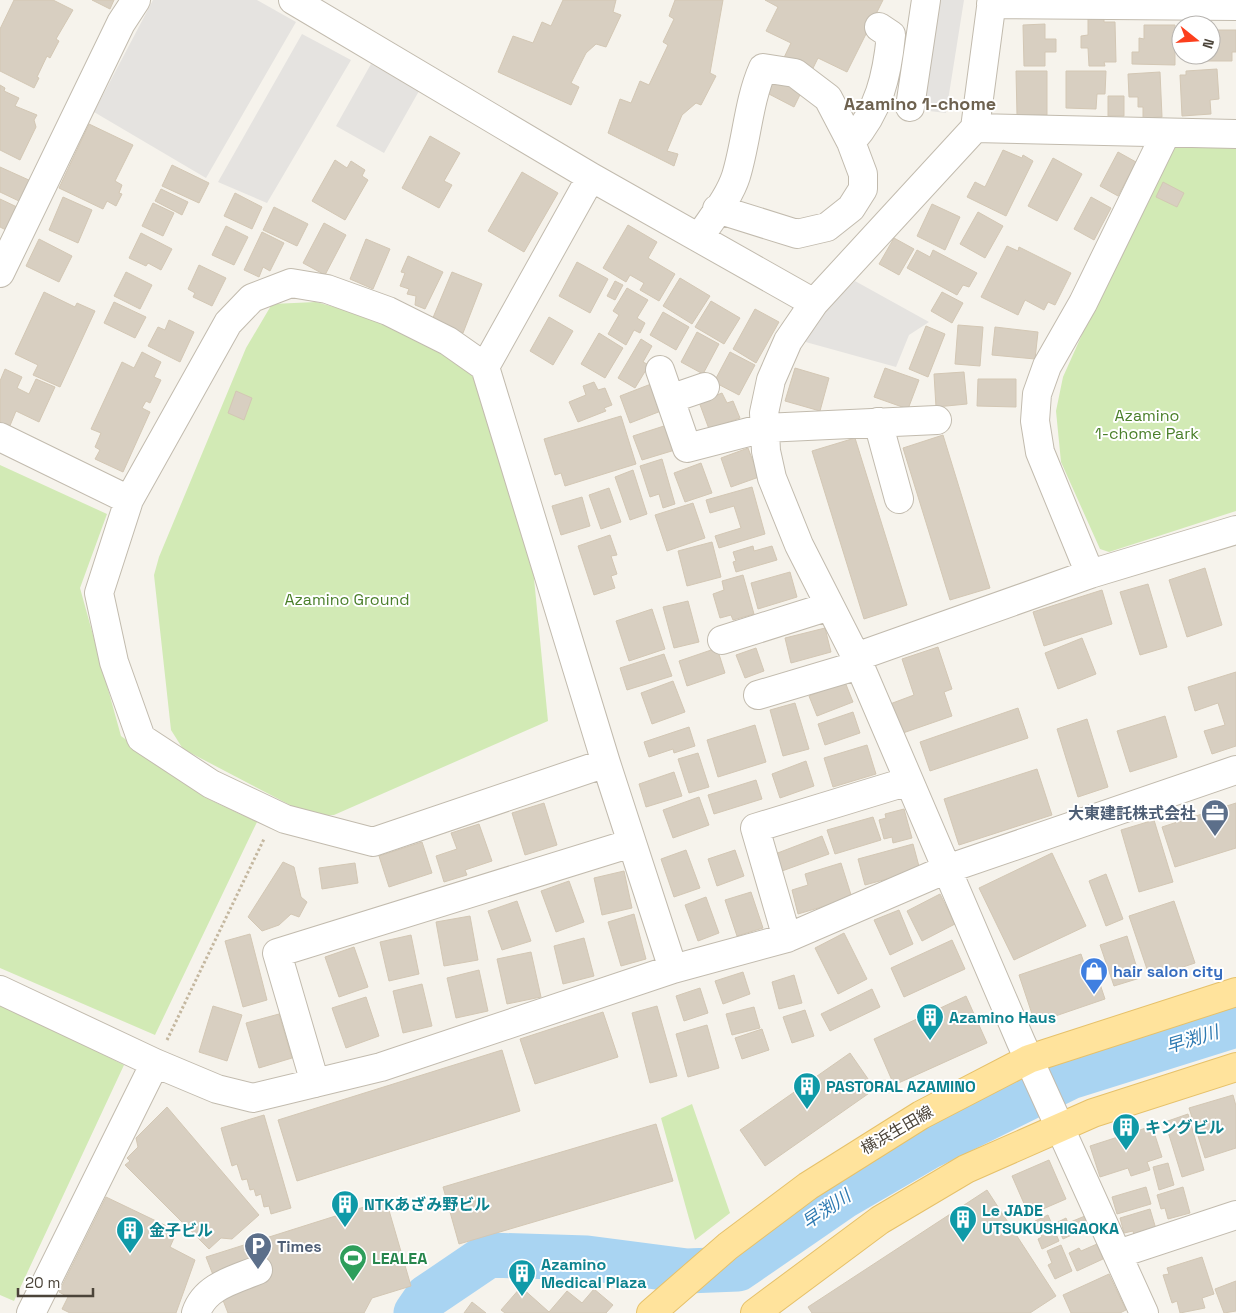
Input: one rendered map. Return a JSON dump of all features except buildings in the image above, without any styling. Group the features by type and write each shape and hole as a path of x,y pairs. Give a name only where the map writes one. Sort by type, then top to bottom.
{"main road":[{"name":"横浜生田線","path":"657,1307 728,1246 808,1186 921,1115 1032,1066 1236,992"},
{"path":"755,1313 880,1220 1056,1117 1093,1113 1236,1067"}],"street":[{"path":"0,273 121,24 136,0"},
{"path":"293,0 591,177 814,303"},
{"path":"910,107 926,0"},
{"path":"1144,1313 1032,1066 858,661 799,545 772,478 764,428 764,413 771,380 788,341 814,303 975,128 992,2 1236,6"},
{"path":"851,142 865,127 879,99 888,68 890,35 879,27"},
{"path":"698,238 735,178 742,153 754,89 763,68 794,73 828,98 851,142 863,174 863,189 851,208 827,227 797,234 717,209"},
{"path":"975,128 1236,134"},
{"path":"1090,574 1040,452 1035,421 1037,394 1047,366 1083,303 1166,133"},
{"path":"485,367 591,177"},
{"path":"606,763 373,842 276,815 211,784 142,738 114,662 99,592 129,500 228,323 252,298 291,283 326,289 388,311 448,341 485,367 606,763 673,970"},
{"path":"660,370 687,448 764,428 937,420"},
{"path":"670,399 704,387"},
{"path":"878,422 899,499"},
{"path":"0,437 129,500"},
{"path":"758,695 858,661 1090,574 1236,530"},
{"path":"722,640 830,606"},
{"path":"0,990 217,1090 253,1098 381,1067 673,970 787,938 947,869 1236,770"},
{"path":"787,938 755,828 909,781"},
{"path":"315,1083 277,953 632,843"},
{"path":"31,1313 155,1063"},
{"path":"1118,1254 1236,1216"},
{"path":"196,1313 199,1304 217,1286 258,1270"}],"path":[{"path":"155,1063 276,815"}],"green space":[{"name":"Azamino 1-chome Park","path":"1169,140 1236,143 1236,511 1109,552 1100,549 1061,462 1056,411 1063,377"},
{"name":"Azamino Ground","path":"316,302 385,321 473,369 531,548 548,721 334,815 311,816 183,749 171,730 154,575 159,557 246,348 272,304"},
{"path":"0,465 107,514 80,588 121,736 204,797 257,822 155,1035 0,968"},
{"path":"0,1002 124,1065 14,1301 0,1295"},
{"path":"692,1104 730,1213 695,1240 661,1118"}],"shaded area":[{"path":"153,0 257,0 296,22 206,178 94,112"},
{"path":"935,0 964,0 946,113 921,110"},
{"path":"302,34 351,60 267,203 218,182"},
{"path":"371,64 419,91 384,153 336,126"},
{"path":"855,281 929,322 909,335 896,367 802,341 819,318"}],"waterway":[{"name":"早渕川","path":"416,1313 427,1297 489,1255 587,1258 687,1271 738,1269 844,1196 928,1147 1070,1077 1236,1025"}],"place":[{"name":"大東建託株式会社","path":"1215,837"},
{"name":"hair salon city","path":"1094,995"},
{"name":"Azamino Haus","path":"930,1041"},
{"name":"PASTORAL AZAMINO","path":"807,1110"},
{"name":"キングビル","path":"1126,1151"},
{"name":"NTKあざみ野ビル","path":"345,1228"},
{"name":"Le JADE UTSUKUSHIGAOKA","path":"963,1243"},
{"name":"金子ビル","path":"130,1254"},
{"name":"Times","path":"258,1270"},
{"name":"LEALEA","path":"353,1282"},
{"name":"Azamino Medical Plaza","path":"522,1297"}],"district":[{"name":"Azamino 1-chome","path":"920,103"}]}
